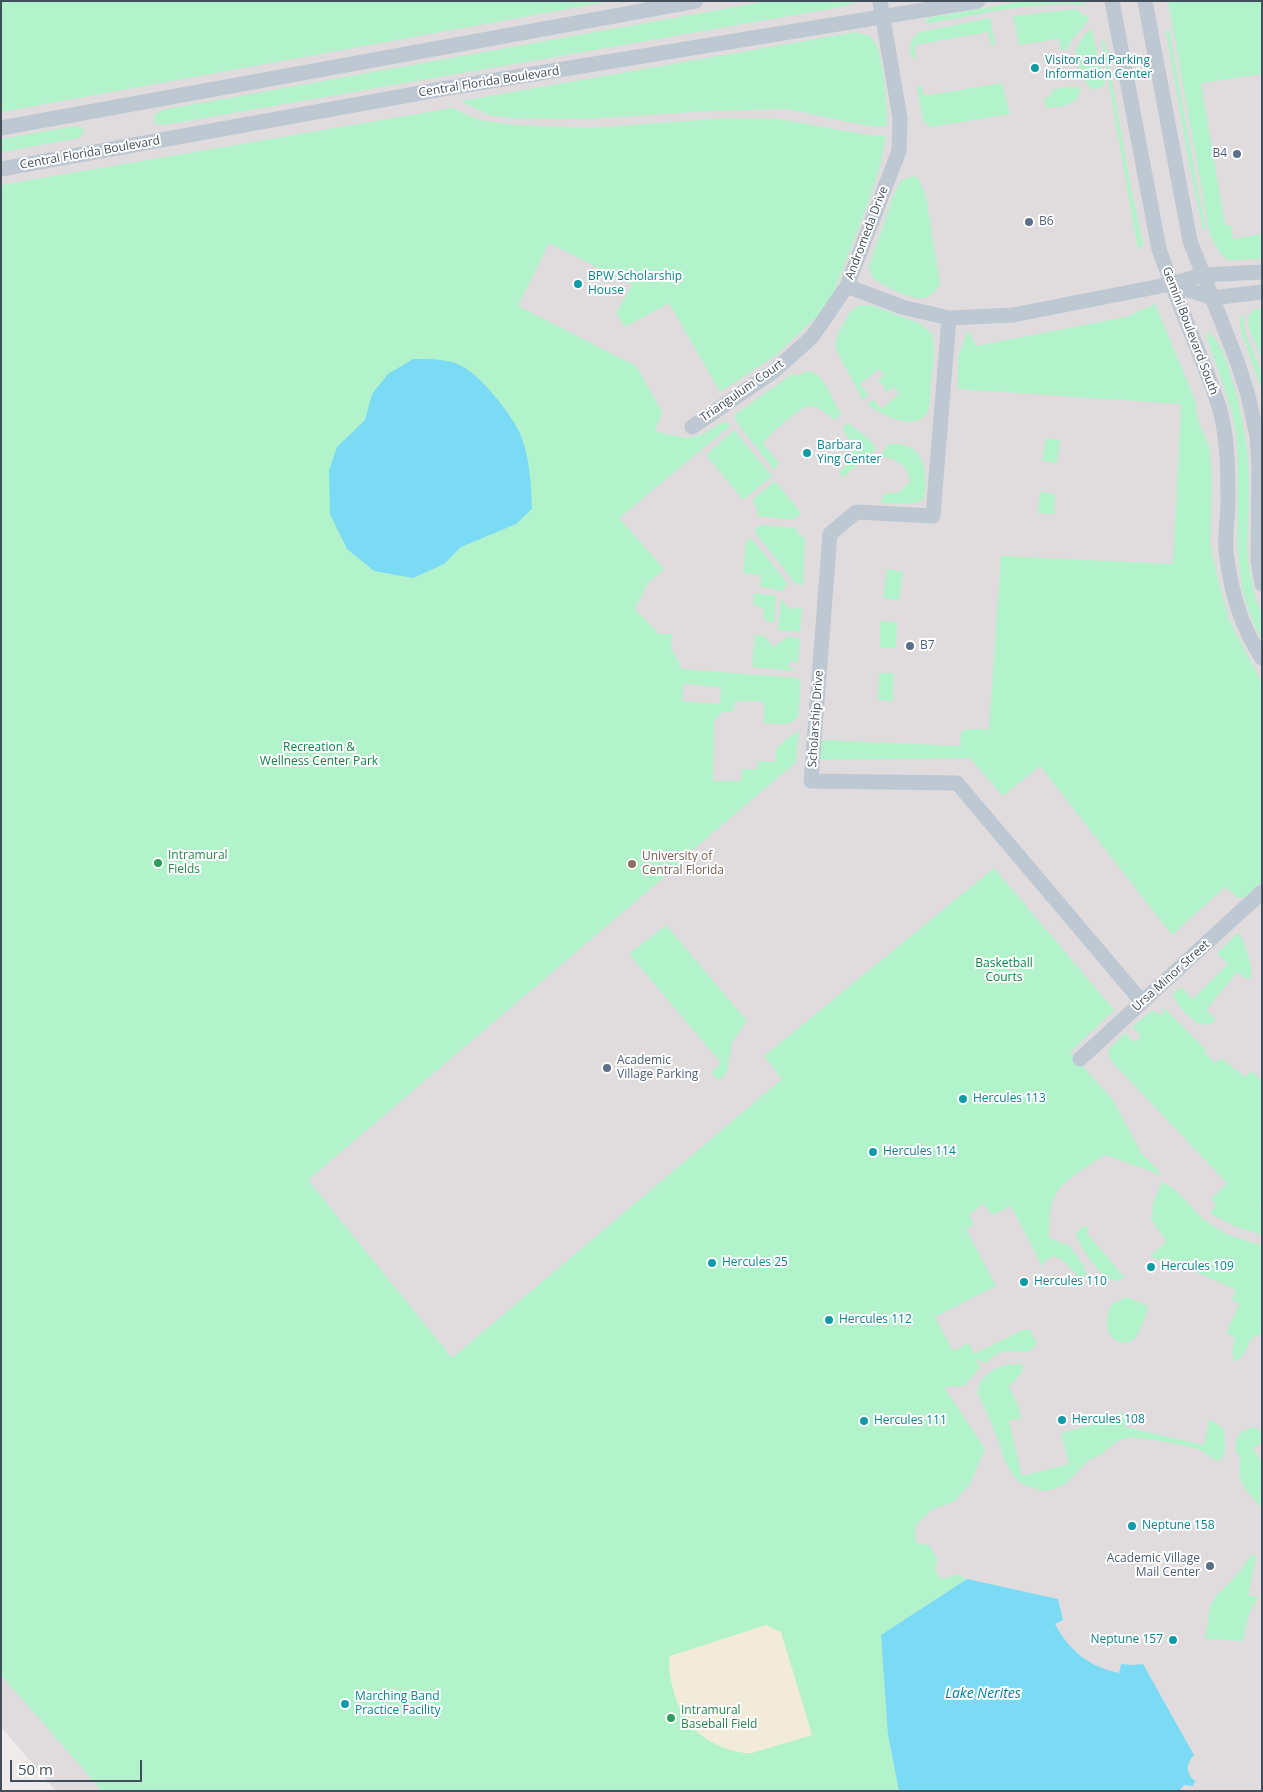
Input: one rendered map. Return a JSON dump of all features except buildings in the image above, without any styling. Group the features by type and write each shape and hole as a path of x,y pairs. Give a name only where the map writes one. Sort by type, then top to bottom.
{"street":[{"path":"1,128 696,1"},
{"name":"Andromeda Drive","path":"880,1 900,118 899,151 847,286 902,307 949,318 1013,315 1171,284 1203,275 1262,272"},
{"name":"Central Florida Boulevard","path":"1,169 448,88 978,1"},
{"name":"Gemini Boulevard South","path":"1112,1 1159,249 1171,284 1209,377 1221,414 1228,481 1226,549 1230,580 1242,618 1254,647 1262,658"},
{"path":"1145,1 1190,241 1248,395 1258,436 1257,542 1262,584"},
{"path":"1171,284 1212,298 1262,292"},
{"name":"Triangulum Court","path":"692,426 774,371 812,337 847,286"},
{"name":"Scholarship Drive","path":"949,318 933,516 856,512 830,534 811,781 957,783 1142,1002"},
{"name":"Ursa Minor Street","path":"1080,1059 1262,892"}],"shaded area":[{"name":"University of Central Florida","path":"1,1 1262,1 1262,1791 56,1791 1,1727"}],"green space":[{"path":"1,1 611,1 1,112"},
{"path":"768,1 859,1 846,6 164,125 157,124 154,120 155,115 162,110"},
{"path":"1024,1 1084,1 1084,5 1066,4 1026,7 925,24 927,18"},
{"path":"1168,1 1262,1 1262,74 1201,83 1225,225 1231,225 1233,239 1262,234 1262,259 1230,260 1225,258 1210,235"},
{"path":"1077,9 1082,15 1087,16 1089,20 1071,41 1068,49 1061,50 1059,39 1019,45 1013,16"},
{"path":"990,18 995,44 993,46 991,45 988,32 915,45 915,60 911,56 911,42 920,32"},
{"path":"1091,28 1105,85 1093,90 1089,87 1080,70 1076,57 1076,50 1083,36"},
{"path":"1169,29 1198,191 1207,230 1203,229 1190,169 1166,32"},
{"path":"856,32 865,34 873,40 880,56 887,126 868,126 787,109 709,111 586,119 511,118 489,115 461,101"},
{"path":"1101,39 1105,42 1143,244 1138,250"},
{"path":"1002,83 1010,114 931,127 923,121 917,88 920,84 924,96"},
{"path":"1079,87 1080,91 1075,100 1067,105 1046,108 1044,98 1052,96 1051,90"},
{"name":"Recreation & Wellness Center Park","path":"452,108 479,120 516,125 590,128 728,118 779,119 868,135 886,136 881,163 867,206 829,305 775,356 720,392 669,303 625,327 616,313 632,285 549,243 518,306 636,366 662,412 655,431 675,436 690,437 704,433 722,422 728,423 730,426 619,518 664,569 647,584 635,609 659,634 672,634 671,647 682,669 797,678 801,683 798,717 791,722 782,724 764,723 764,704 761,701 735,701 733,712 722,712 714,721 713,781 741,781 742,769 757,769 758,761 775,762 776,749 786,739 799,731 796,762 688,854 689,856 308,1180 452,1358 782,1079 764,1056 994,868 1114,1010 1070,1052 1113,1100 1142,1154 1164,1176 1105,1155 1064,1184 1055,1195 1050,1216 1049,1238 1070,1246 1083,1265 1086,1274 1083,1283 1064,1261 1054,1256 1046,1260 1042,1266 1011,1206 992,1215 983,1204 969,1215 974,1224 966,1229 996,1286 935,1317 953,1351 969,1343 974,1354 1025,1329 1032,1331 1030,1334 1036,1339 1036,1345 1031,1351 1002,1352 992,1357 986,1363 976,1359 980,1368 964,1386 944,1387 985,1449 970,1484 953,1502 931,1510 915,1527 916,1543 928,1544 938,1560 935,1569 939,1577 944,1579 957,1574 967,1579 881,1635 888,1735 899,1791 102,1791 1,1675 1,185","holes":["683,684 721,687 720,704 682,701"]},
{"path":"75,126 81,127 84,132 79,138 1,152 1,139"},
{"path":"913,176 918,178 926,196 940,284 933,293 922,298 905,295 879,282 871,274 869,265 901,180"},
{"path":"1155,304 1195,400 1198,420 1209,447 1212,478 1210,544 1229,620 1262,683 1262,881 1245,897 1238,898 1225,887 1172,935 1040,766 1003,796 970,758 819,760 822,740 960,746 961,732 968,729 989,729 1001,556 1173,564 1181,404 958,389 958,356 968,330 976,346 1126,317"},
{"path":"858,306 873,306 919,323 932,334 934,352 929,406 927,413 921,419 906,422 897,420 888,417 867,404 873,400 881,409 899,394 894,387 888,392 878,380 884,375 879,369 860,384 868,395 863,400 837,352 835,345 838,333 850,312"},
{"path":"1255,309 1262,309 1262,358 1249,329 1248,317"},
{"path":"1240,316 1244,316 1247,338 1257,359 1262,378 1262,390 1240,329"},
{"path":"1208,333 1218,342 1224,356 1237,397 1244,429 1249,478 1248,560 1255,598 1262,616 1262,639 1243,591 1239,565 1236,436 1228,398 1206,334"},
{"path":"810,371 821,378 842,414 834,420 820,409 811,406 806,407 788,419 763,443 779,463 776,466 777,469 774,470 738,424 734,415 794,373 795,376"},
{"path":"848,423 869,439 875,450 843,477 839,471 848,464 847,460 854,449 842,428"},
{"path":"734,430 772,476 743,500 706,455"},
{"path":"1046,438 1060,440 1057,463 1042,461"},
{"path":"888,444 909,447 918,454 924,466 926,484 922,501 909,504 882,503 881,500 885,494 900,492 910,481 904,466 880,456"},
{"path":"775,481 801,513 794,520 758,516 757,509 752,500"},
{"path":"1040,492 1055,494 1054,514 1038,513"},
{"path":"760,525 796,528 799,535 805,538 803,586 795,583 757,535 755,529"},
{"path":"751,538 788,584 782,591 760,586 761,575 743,573 746,542"},
{"path":"887,569 903,572 899,600 883,598"},
{"path":"754,593 776,596 774,622 768,622 763,617 764,609 753,604"},
{"path":"781,599 789,608 802,607 800,632 778,630"},
{"path":"880,621 897,622 896,648 880,648"},
{"path":"755,635 764,636 774,647 787,637 800,638 798,664 792,660 788,666 796,671 752,667"},
{"path":"879,673 894,673 893,701 878,700"},
{"path":"666,925 747,1021 732,1042 727,1072 719,1081 711,1073 721,1063 629,954"},
{"path":"1238,933 1248,954 1251,978 1245,978 1237,972 1206,1010 1215,1018 1215,1021 1210,1024 1200,1024 1183,1010 1176,1002 1173,994 1181,987 1193,999 1228,964 1217,953"},
{"path":"1162,1006 1206,1050 1204,1052 1215,1063 1221,1058 1245,1077 1251,1071 1262,1080 1262,1204 1259,1207 1262,1209 1262,1235 1234,1226 1211,1214 1210,1212 1216,1205 1211,1199 1227,1183 1110,1060 1108,1050 1124,1034 1128,1034 1130,1040 1138,1040 1140,1035 1133,1028 1134,1025 1151,1011 1161,1015 1164,1012"},
{"path":"1162,1182 1179,1194 1211,1225 1239,1239 1262,1245 1262,1334 1257,1335 1250,1341 1243,1355 1234,1362 1232,1351 1235,1338 1226,1333 1239,1304 1232,1300 1236,1290 1163,1257 1161,1261 1150,1256 1166,1241 1151,1219 1154,1200"},
{"path":"1088,1226 1089,1228 1086,1232 1124,1277 1120,1280 1113,1280 1102,1274 1081,1245 1076,1233 1081,1228"},
{"path":"1127,1297 1148,1306 1139,1332 1130,1342 1126,1343 1118,1341 1110,1335 1107,1327 1107,1318 1112,1304"},
{"path":"1013,1364 1023,1365 1022,1373 1009,1386 1018,1405 1021,1418 1009,1421 1022,1476 1069,1464 1061,1433 1117,1418 1117,1414 1128,1412 1125,1427 1204,1445 1209,1419 1224,1429 1225,1452 1220,1461 1211,1458 1200,1450 1187,1446 1127,1438 1117,1442 1095,1458 1090,1459 1066,1483 1059,1487 1046,1491 1022,1484 1012,1474 1006,1463 992,1424 977,1392 982,1380 990,1372"},
{"path":"1253,1427 1262,1431 1262,1442 1253,1448 1262,1463 1262,1508 1246,1490 1239,1477 1240,1458 1236,1450 1236,1440 1240,1433"},
{"path":"1253,1554 1256,1557 1248,1595 1258,1598 1249,1613 1243,1641 1205,1639 1210,1607 1215,1597 1233,1579"}],"sand":[{"path":"766,1625 781,1632 812,1735 752,1753 743,1753 717,1745 708,1740 700,1735 688,1722 673,1690 669,1664 670,1656"}],"water":[{"path":"413,359 453,362 473,374 497,399 512,419 524,445 530,472 532,509 516,524 461,547 444,564 413,578 374,571 347,549 330,514 329,470 337,447 365,420 372,394 388,374"},
{"name":"Lake Nerites","path":"967,1579 1058,1599 1063,1620 1055,1624 1061,1634 1074,1650 1099,1667 1119,1673 1121,1664 1143,1664 1194,1755 1188,1765 1188,1771 1195,1781 1193,1786 1184,1785 1179,1791 899,1791 888,1735 881,1635"}],"place":[{"name":"Visitor and Parking Information Center","path":"1035,68"},
{"name":"B4","path":"1237,154"},
{"name":"B6","path":"1029,222"},
{"name":"BPW Scholarship House","path":"578,284"},
{"name":"Barbara Ying Center","path":"807,453"},
{"name":"B7","path":"910,646"},
{"name":"Intramural Fields","path":"158,863"},
{"name":"University of Central Florida","path":"632,864"},
{"name":"Academic Village Parking","path":"607,1068"},
{"name":"Hercules 113","path":"963,1099"},
{"name":"Hercules 114","path":"873,1152"},
{"name":"Hercules 25","path":"712,1263"},
{"name":"Hercules 109","path":"1151,1267"},
{"name":"Hercules 110","path":"1024,1282"},
{"name":"Hercules 112","path":"829,1320"},
{"name":"Hercules 108","path":"1062,1420"},
{"name":"Hercules 111","path":"864,1421"},
{"name":"Neptune 158","path":"1132,1526"},
{"name":"Academic Village Mail Center","path":"1210,1566"},
{"name":"Neptune 157","path":"1173,1640"},
{"name":"Marching Band Practice Facility","path":"345,1704"},
{"name":"Intramural Baseball Field","path":"671,1718"}],"park label":[{"name":"Basketball Courts","path":"1004,971"}]}
